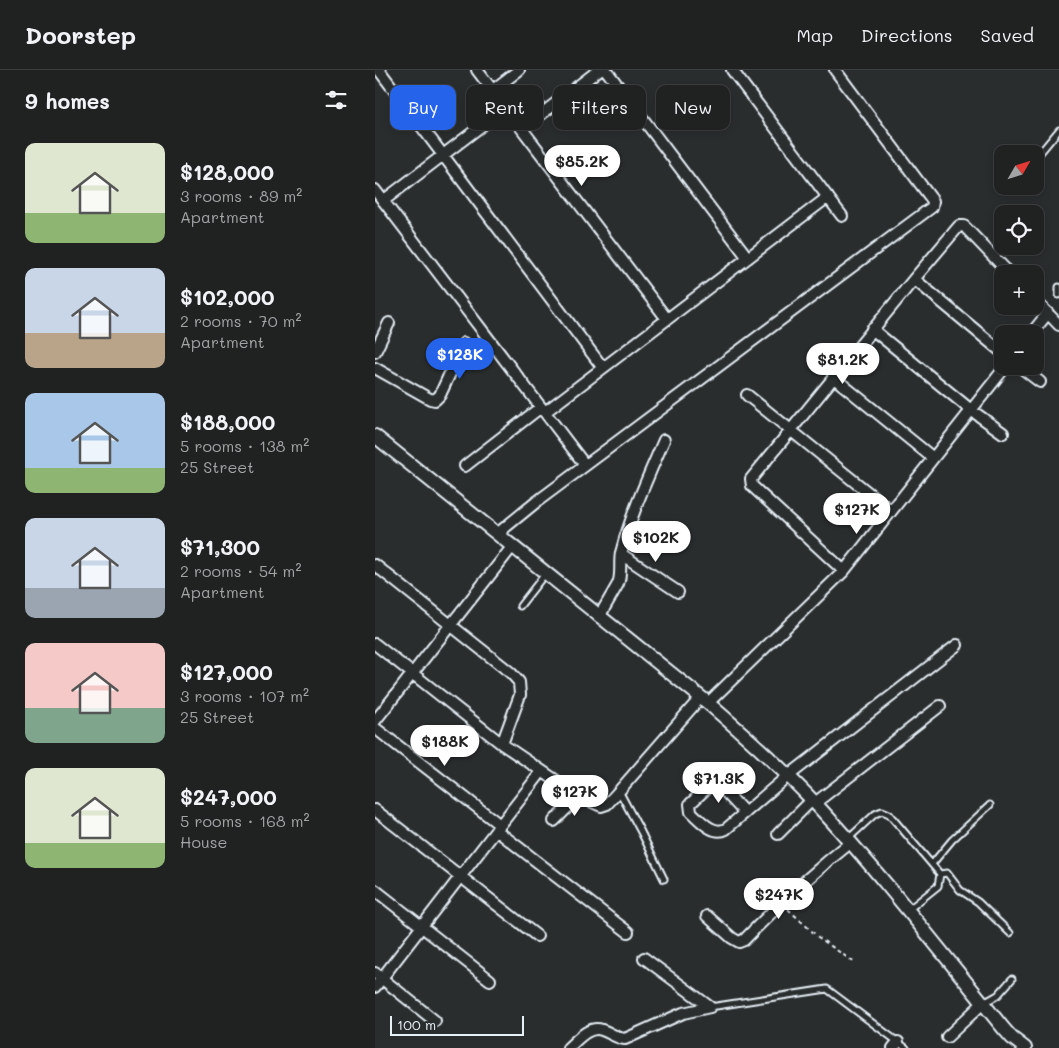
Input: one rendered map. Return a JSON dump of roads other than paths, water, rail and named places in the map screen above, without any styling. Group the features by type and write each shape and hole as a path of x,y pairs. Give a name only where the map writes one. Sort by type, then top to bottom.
{"street":[{"path":"379,70 603,368"},
{"path":"477,70 489,85"},
{"path":"500,85 519,70"},
{"path":"543,112 599,70"},
{"path":"606,70 748,258"},
{"path":"732,70 842,216"},
{"path":"497,534 520,514 585,465 932,207 933,201 835,70"},
{"path":"383,201 476,130"},
{"path":"524,130 667,319"},
{"path":"375,190 585,465"},
{"path":"465,466 603,368 828,197"},
{"path":"844,571 752,486 751,479 914,278 959,226 964,226 1001,265"},
{"path":"914,278 994,345"},
{"path":"1044,309 1059,325"},
{"path":"1038,325 1048,313"},
{"path":"375,352 389,323"},
{"path":"872,330 971,410 1003,433"},
{"path":"375,368 429,399 435,400 440,395 464,343"},
{"path":"375,644 502,744 579,796 601,806 607,804 704,700 844,571 998,375"},
{"path":"1031,375 1040,382"},
{"path":"833,377 933,458"},
{"path":"747,395 891,512"},
{"path":"375,436 704,700 789,777 814,801 849,841 1012,1038 1025,1048"},
{"path":"599,616 620,578 621,554 641,494 663,440"},
{"path":"375,721 512,547"},
{"path":"621,554 678,592"},
{"path":"375,565 452,625 511,673 519,682 520,695 502,744"},
{"path":"745,813 718,784 714,783 690,804 691,812 712,829 722,831 726,829 957,645"},
{"path":"778,834 814,801 940,706"},
{"path":"375,728 627,932"},
{"path":"375,987 378,975 422,926 542,771"},
{"path":"554,820 579,796"},
{"path":"375,810 537,936"},
{"path":"707,916 739,942 744,940 780,902 849,841"},
{"path":"375,890 490,980"},
{"path":"644,958 710,1007"},
{"path":"378,975 435,1021"},
{"path":"947,1037 983,1003"},
{"path":"568,1048 591,1030 601,1029 623,1043 683,1014 710,1007"}],"lane":[{"path":"1044,148 1059,130"},
{"path":"1059,286 1059,295"},
{"path":"520,606 545,574"},
{"path":"619,791 664,879"},
{"path":"932,864 952,840 990,805"},
{"path":"849,841 875,814 882,811 889,814 932,864 940,874 938,886 908,911"},
{"path":"940,874 947,873 960,890 978,902 1011,934"},
{"path":"983,1003 998,995 1011,979"},
{"path":"710,1007 827,989 899,1046"}]}
